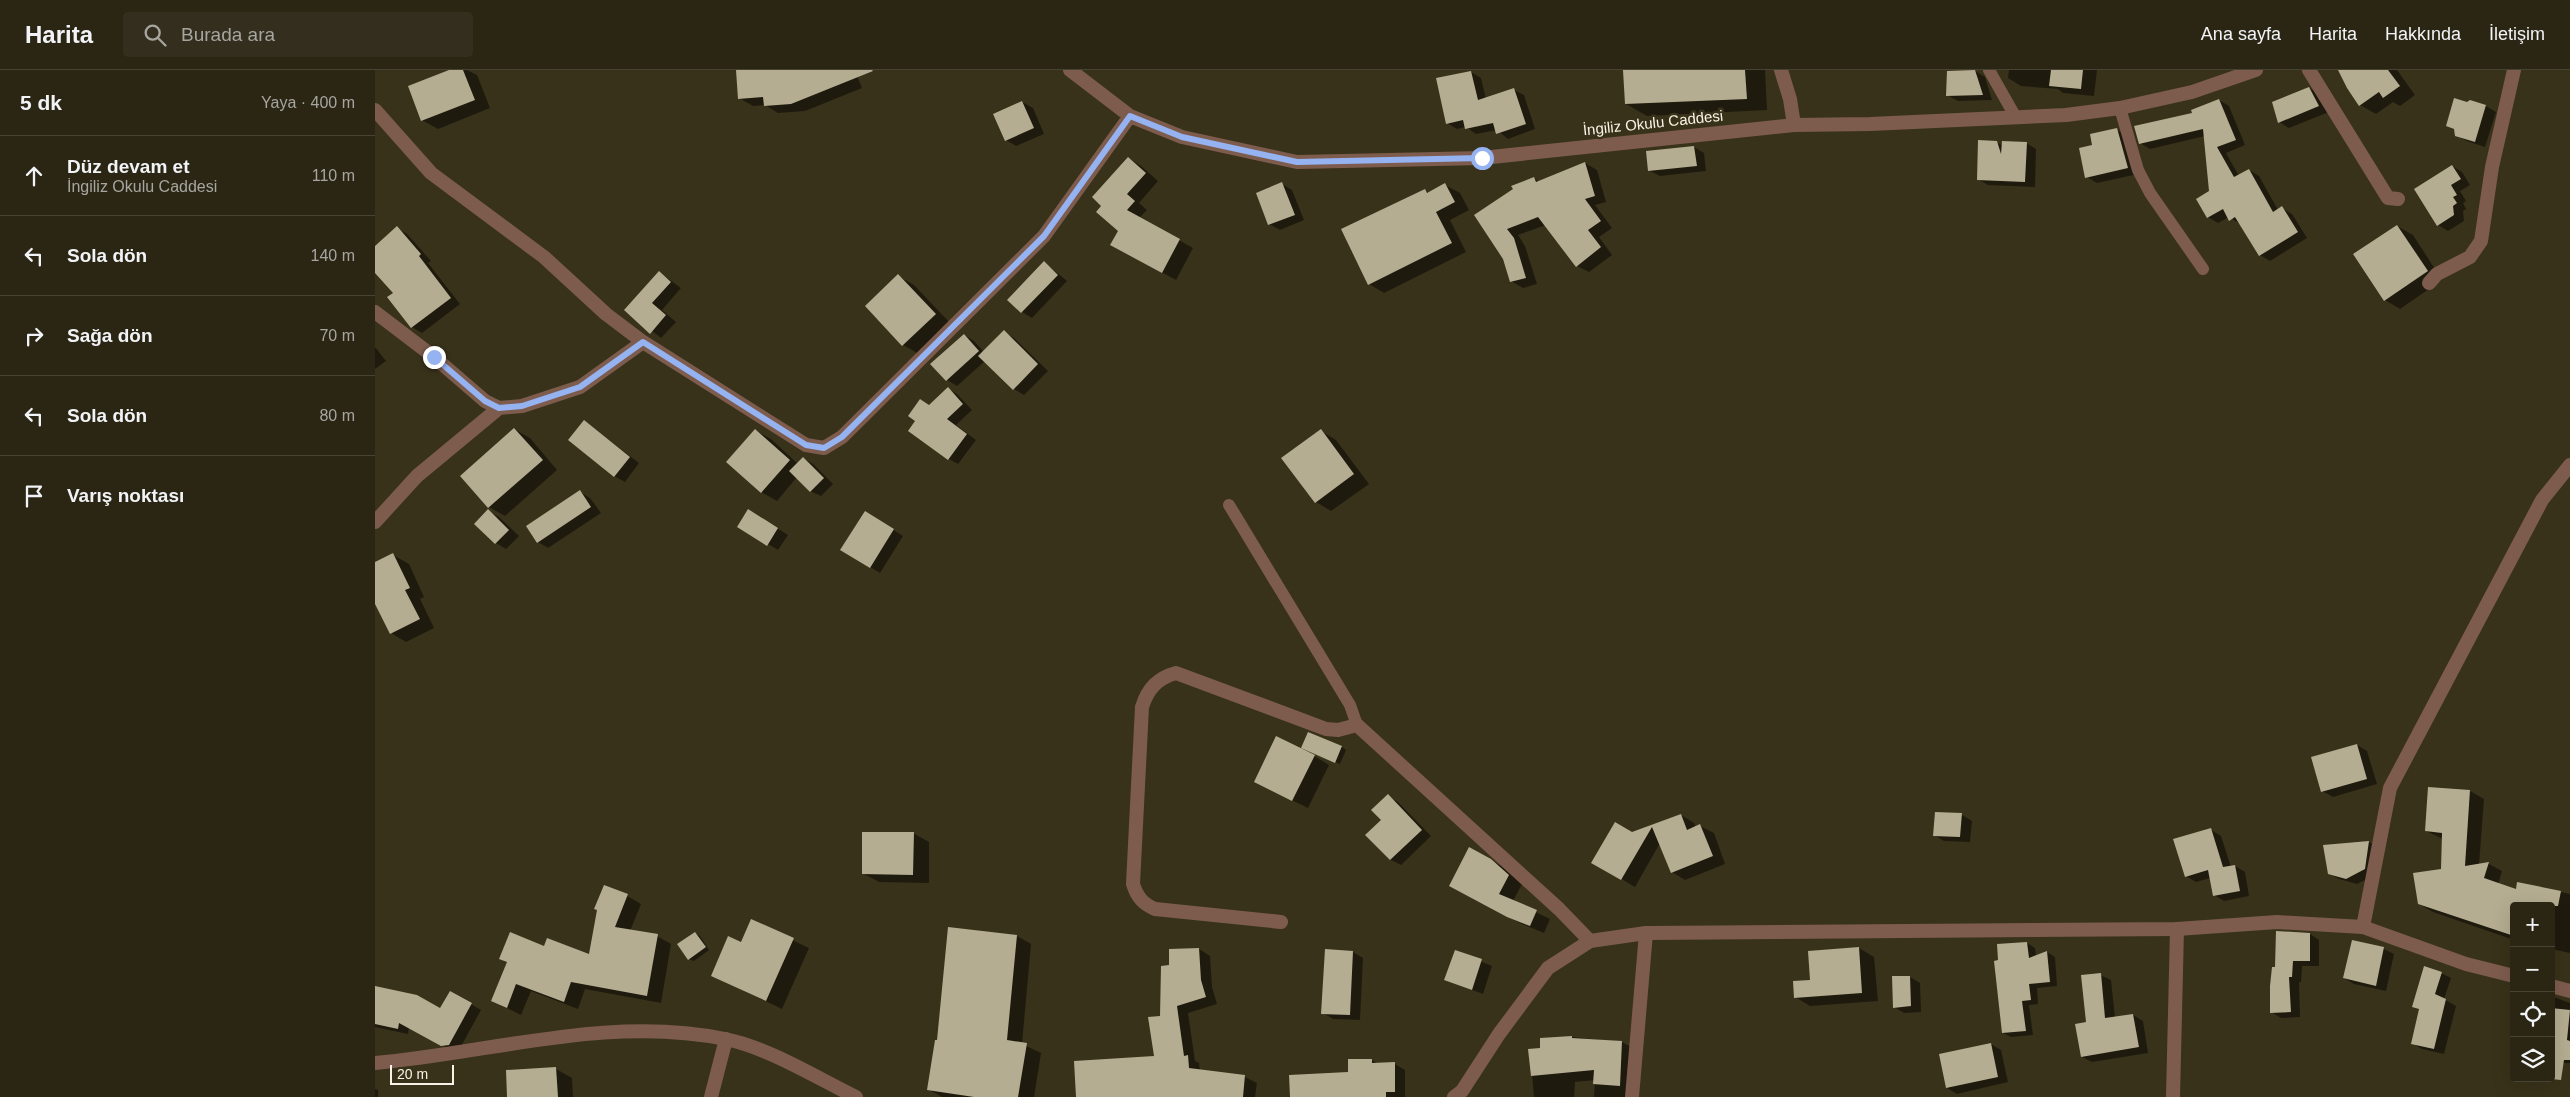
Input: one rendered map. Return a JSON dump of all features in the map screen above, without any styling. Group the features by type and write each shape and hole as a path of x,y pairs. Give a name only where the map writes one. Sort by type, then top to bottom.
{"street":[{"name":"İngiliz Okulu Caddesi","path":"1070,70 1130,116 1182,137 1297,162 1482,158 1794,125 1870,124 2066,115 2121,108 2192,92 2256,70"},
{"path":"1781,70 1790,99 1794,125"},
{"path":"2309,70 2388,198 2398,199"},
{"path":"2429,283 2437,274 2471,257 2481,241 2492,167 2514,70"},
{"path":"375,110 431,173 544,257 606,314 643,342 806,445 824,448 842,437 1044,236 1130,116"},
{"path":"375,312 434,357 485,401 499,408 522,406 580,387 643,342"},
{"path":"375,522 417,476 499,408"},
{"path":"2363,928 2390,788 2543,500 2570,465"},
{"path":"1281,922 1155,909 1138,897 1133,884 1141,717 1145,696 1158,681 1176,673 1325,729 1338,730 1357,725 1559,909 1590,941"},
{"path":"1454,1097 1462,1091 1499,1034 1548,968 1590,941 1646,933 2177,929 2277,922 2363,928 2466,964 2510,975"},
{"path":"2173,1097 2177,929"},
{"path":"1632,1097 1646,933"},
{"path":"2555,987 2570,991"},
{"path":"375,1063 431,1058 587,1034 663,1031 726,1039 757,1049 857,1097"},
{"path":"711,1097 726,1039"}],"lane":[{"path":"1989,70 2015,116"},
{"path":"2121,108 2138,170 2151,193 2203,269"},
{"path":"1229,505 1290,602 1350,705 1357,725"}],"building":[{"path":"449,70 463,70 475,100 421,121 408,86"},
{"path":"736,70 873,71 791,104 764,106 763,97 738,99"},
{"path":"1623,70 1745,70 1747,99 1625,104"},
{"path":"1975,70 1983,95 1946,96 1947,71"},
{"path":"2051,70 2083,70 2081,89 2049,86"},
{"path":"2338,70 2388,70 2400,86 2383,98 2379,92 2359,106"},
{"path":"1471,71 1478,100 1514,88 1526,124 1496,134 1493,123 1465,129 1463,120 1446,124 1436,78"},
{"path":"2309,87 2319,106 2278,123 2272,102"},
{"path":"2454,98 2486,105 2475,142 2455,136 2454,129 2446,126"},
{"path":"2219,99 2236,140 2217,147 2234,177 2249,169 2273,212 2282,206 2298,232 2259,256 2235,217 2229,221 2223,209 2207,218 2196,199 2209,191 2203,129 2139,144 2134,126 2192,113 2191,110"},
{"path":"1022,101 1034,128 1005,141 993,114"},
{"path":"2117,128 2128,168 2085,178 2079,148 2092,145 2090,134"},
{"path":"1978,140 1997,141 2001,154 2002,141 2027,142 2025,182 1977,180"},
{"path":"1694,146 1697,166 1648,171 1646,151"},
{"path":"1128,157 1146,173 1127,194 1135,201 1127,210 1180,239 1162,273 1110,245 1118,231 1096,212 1101,206 1092,197"},
{"path":"1585,162 1595,196 1585,199 1601,221 1588,230 1601,247 1576,267 1538,217 1507,229 1514,238 1526,278 1510,282 1503,259 1474,215 1513,189 1511,186 1534,177 1536,182"},
{"path":"2452,165 2461,179 2451,185 2457,195 2453,197 2457,203 2453,206 2454,215 2437,226 2414,189"},
{"path":"1282,182 1295,215 1268,225 1256,193"},
{"path":"1445,183 1455,202 1436,212 1452,243 1368,285 1341,229 1425,189 1427,193"},
{"path":"2397,225 2428,271 2384,301 2353,254"},
{"path":"397,226 421,254 419,256 451,298 411,328 387,297 393,293 375,273 375,246"},
{"path":"1044,261 1058,275 1021,313 1007,300"},
{"path":"659,271 671,282 652,303 666,315 650,334 624,310"},
{"path":"898,274 936,314 902,346 865,306"},
{"path":"1004,330 1038,364 1013,390 978,356"},
{"path":"964,334 979,351 946,381 930,364"},
{"path":"948,387 963,404 947,419 967,434 948,460 908,431 915,421 908,416 920,399 929,405"},
{"path":"584,420 630,457 614,477 568,440"},
{"path":"514,428 543,460 488,508 460,476"},
{"path":"755,429 790,460 761,493 726,462"},
{"path":"1321,429 1354,474 1315,503 1281,458"},
{"path":"803,457 824,478 810,492 789,471"},
{"path":"580,490 591,507 537,543 526,526"},
{"path":"488,509 509,530 495,544 474,524"},
{"path":"748,509 778,528 767,546 737,527"},
{"path":"865,511 894,529 870,568 840,550"},
{"path":"393,553 410,588 405,590 420,619 390,634 375,604 375,562"},
{"path":"1308,732 1342,746 1335,763 1301,748"},
{"path":"1276,736 1315,755 1292,801 1254,782"},
{"path":"2357,744 2367,779 2321,792 2311,757"},
{"path":"2428,787 2470,790 2465,866 2489,862 2484,878 2516,889 2517,882 2561,891 2558,906 2555,906 2555,902 2510,902 2510,935 2418,904 2413,873 2441,869 2442,833 2425,831"},
{"path":"1388,794 1422,830 1390,860 1365,835 1381,820 1371,810"},
{"path":"1935,812 1962,813 1960,837 1933,836"},
{"path":"1681,814 1687,830 1700,824 1713,856 1671,873 1652,827 1621,880 1591,863 1615,822 1632,832"},
{"path":"2211,828 2223,867 2235,865 2240,891 2213,896 2208,870 2185,877 2173,839"},
{"path":"862,832 914,832 913,875 862,874"},
{"path":"2369,841 2365,869 2346,879 2328,874 2323,845"},
{"path":"1469,847 1491,859 1509,875 1499,894 1537,910 1530,926 1507,917 1449,886"},
{"path":"604,885 628,894 615,927 658,934 647,996 571,982 564,1002 516,984 507,1008 491,1001 507,962 499,959 510,932 544,946 547,938 589,954 597,910 594,909"},
{"path":"751,919 794,938 766,1001 711,976 728,936 741,942"},
{"path":"948,927 1017,935 1007,1040 1027,1043 1018,1097 974,1097 927,1090 935,1040 937,1040"},
{"path":"2276,931 2310,933 2310,961 2293,961 2292,977 2289,977 2291,1012 2270,1013 2270,986 2272,967 2275,967"},
{"path":"695,932 706,947 688,960 677,944"},
{"path":"2352,940 2384,947 2376,986 2343,978"},
{"path":"2027,942 2029,958 2047,951 2050,982 2029,984 2031,1000 2022,1001 2026,1031 2002,1033 1994,961 1998,960 1997,944"},
{"path":"1859,947 1862,993 1794,998 1793,981 1810,980 1808,951"},
{"path":"1199,948 1201,980 1206,997 1177,1006 1184,1056 1188,1055 1189,1068 1245,1075 1243,1097 1076,1097 1074,1061 1154,1056 1148,1017 1160,1016 1161,966 1169,965 1169,949"},
{"path":"1325,949 1353,951 1350,1015 1321,1014"},
{"path":"1455,950 1482,959 1472,990 1444,980"},
{"path":"2424,966 2442,972 2435,994 2446,999 2434,1049 2411,1044 2419,1009 2412,1007"},
{"path":"2101,973 2105,1018 2133,1014 2139,1047 2081,1057 2075,1024 2086,1022 2081,975"},
{"path":"1892,976 1910,976 1911,1006 1893,1008"},
{"path":"375,986 417,995 440,1008 450,991 472,1003 449,1045 441,1046 399,1023 398,1029 375,1024"},
{"path":"2555,1008 2570,1010 2567,1040 2570,1041 2570,1060 2564,1060 2561,1080 2555,1079"},
{"path":"1572,1036 1572,1038 1622,1041 1620,1086 1593,1084 1594,1070 1531,1076 1528,1049 1540,1048 1540,1038"},
{"path":"1991,1043 1998,1077 1946,1088 1939,1054"},
{"path":"1348,1059 1372,1059 1372,1063 1395,1062 1395,1092 1386,1092 1386,1097 1290,1097 1289,1075 1348,1072"},
{"path":"556,1067 558,1097 507,1097 506,1070"}],"route":[{"path":"434,357 485,401 499,408 522,406 580,387 643,342 733,401 806,445 824,448 842,437 1044,236 1130,116 1182,137 1297,162 1482,158"}]}
